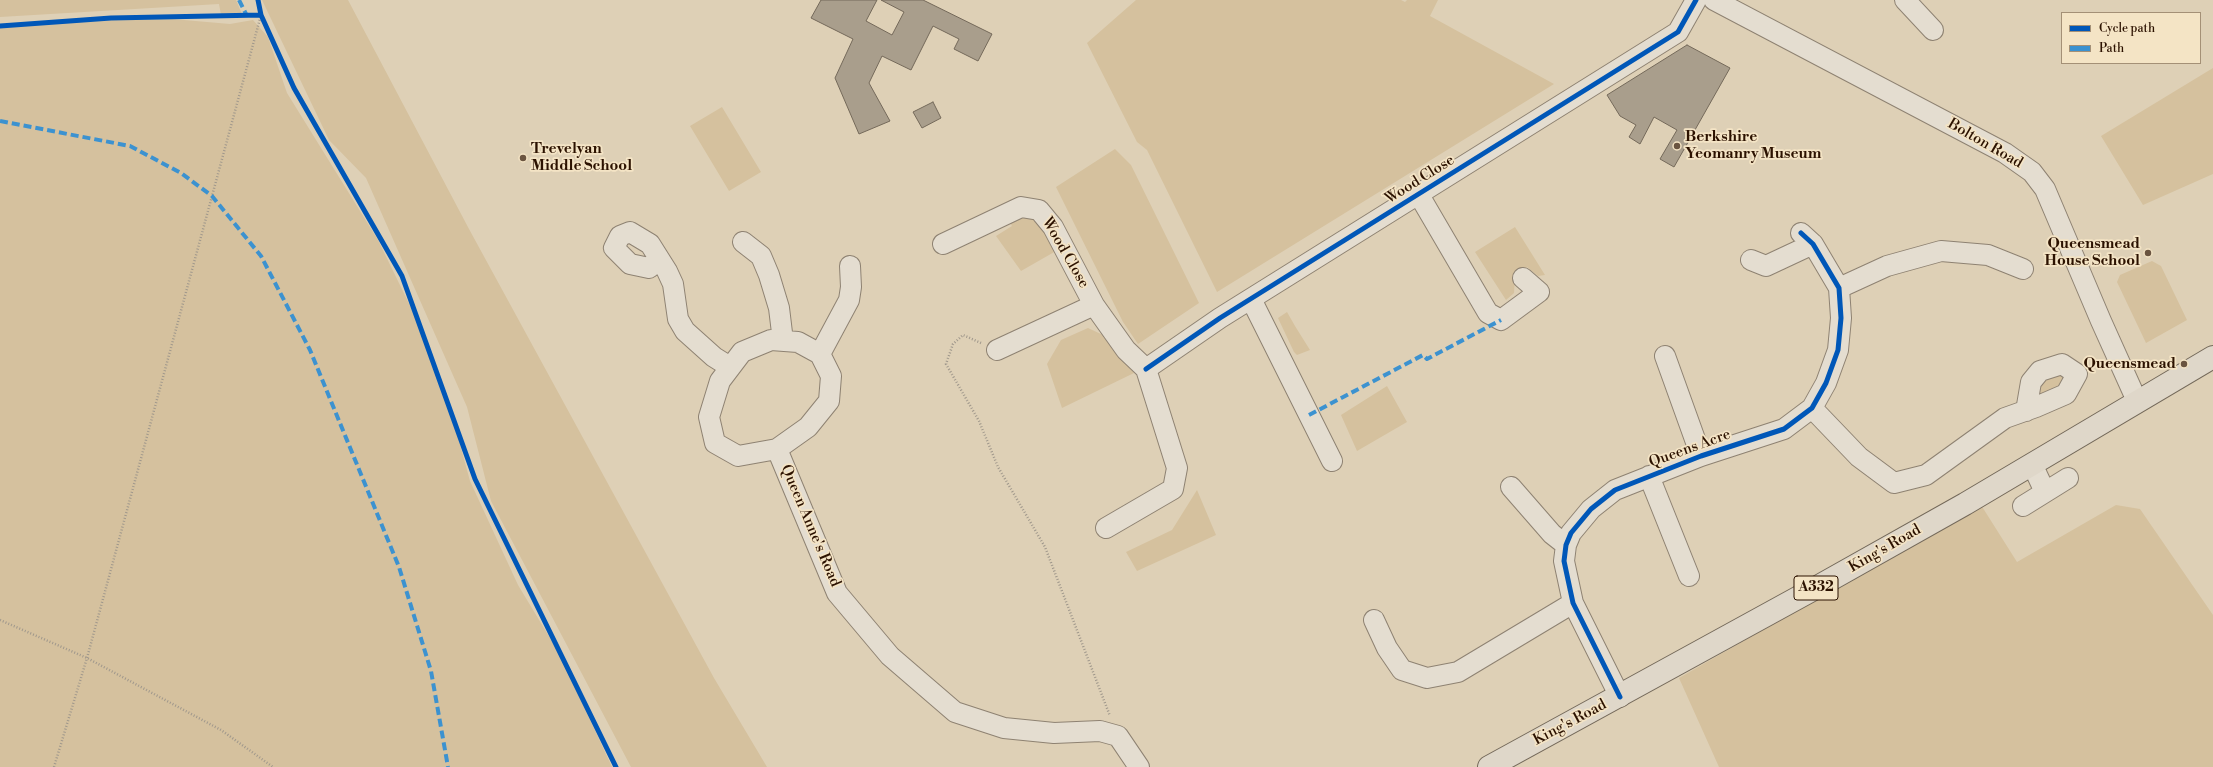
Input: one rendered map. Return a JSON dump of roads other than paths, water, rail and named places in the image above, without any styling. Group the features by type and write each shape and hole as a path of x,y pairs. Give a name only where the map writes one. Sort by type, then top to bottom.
{"main road":[{"name":"King's Road","path":"1489,767 1819,586 2032,464 2213,357"}],"street":[{"name":"Wood Close","path":"1146,369 1251,299 1678,32 1696,0"},
{"name":"Bolton Road","path":"1714,0 2005,153 2032,172 2045,189 2137,401"},
{"path":"1905,0 1933,30"},
{"name":"Wood Close","path":"1419,195 1488,313 1501,320 1539,292 1523,278"},
{"name":"Wood Close","path":"943,244 1021,207 1039,210 1053,227 1094,305 1126,350 1146,369 1177,468 1173,489 1106,528"},
{"name":"Queens Acre","path":"1620,696 1573,603 1564,561 1566,545 1572,533 1591,509 1615,490 1701,456 1784,429 1812,408 1826,382 1838,350 1841,318 1839,288 1807,238 1766,266 1751,260"},
{"path":"743,242 761,256 769,275 779,308 783,341"},
{"path":"1839,288 1887,266 1940,251 1988,255 2023,269"},
{"path":"659,260 667,271 673,284 678,319 685,331 714,357 730,367"},
{"path":"820,354 849,300 852,287 850,266"},
{"path":"1251,299 1332,461"},
{"name":"Wood Close","path":"997,350 1094,305"},
{"name":"Queen Anne's Road","path":"771,340 783,341 798,342 820,354 831,376 829,400 808,428 778,448 738,456 715,443 709,417 720,381 742,352 771,340"},
{"name":"Queens Acre","path":"1665,356 1701,456"},
{"path":"1812,408 1859,457 1894,483 1926,475 2005,418 2026,410"},
{"name":"Queen Anne's Road","path":"778,448 837,593 890,656 955,712 1004,728 1054,733 1100,731 1118,736 1139,767"},
{"path":"2032,464 2045,492"},
{"name":"Queens Acre","path":"1649,476 1689,576"},
{"path":"2023,506 2068,478"},
{"path":"1511,487 1552,534 1566,545"},
{"path":"1374,620 1387,648 1402,670 1427,678 1458,672 1573,603"}],"place":[{"name":"Berkshire Yeomanry Museum","path":"1677,146"},
{"name":"Trevelyan Middle School","path":"523,158"},
{"name":"Queensmead House School","path":"2148,253"},
{"name":"Queensmead","path":"2184,364"}]}
